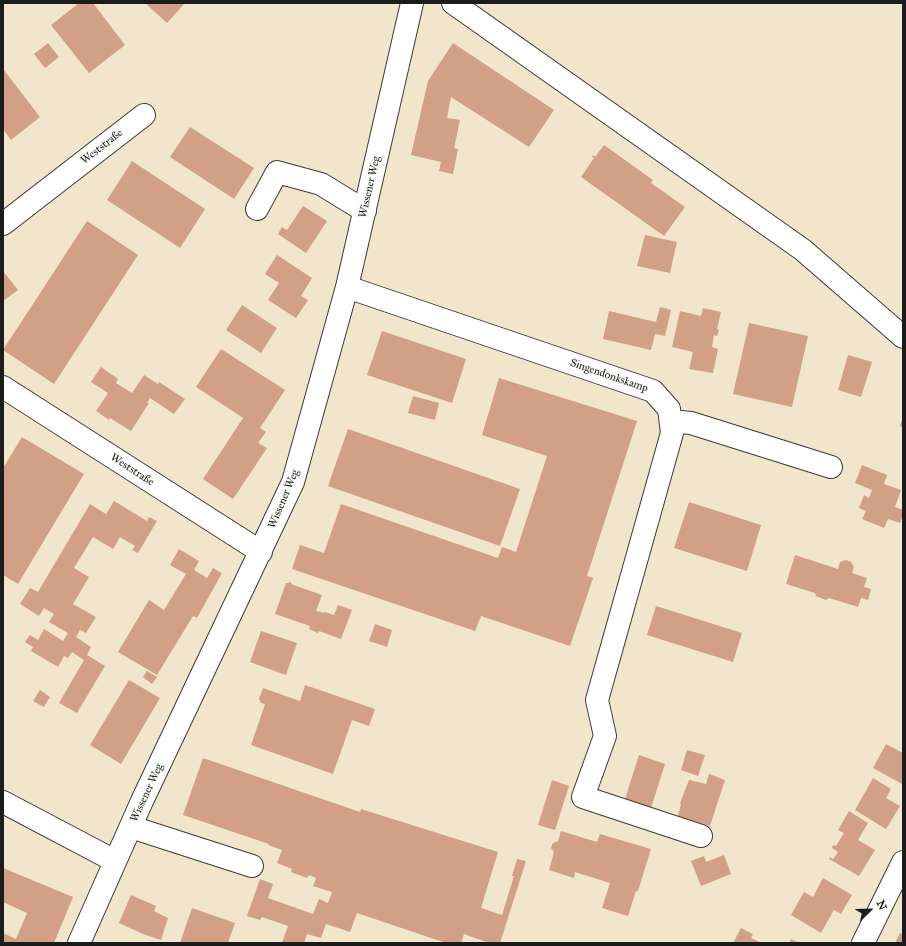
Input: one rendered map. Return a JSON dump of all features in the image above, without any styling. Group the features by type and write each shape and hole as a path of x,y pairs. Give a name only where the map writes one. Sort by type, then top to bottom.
{"street":[{"name":"Wissener Weg","path":"83,942 131,827 293,482 348,287 412,3"},
{"path":"453,3 803,250 903,337"},
{"name":"Weststraße","path":"3,224 144,115"},
{"path":"257,209 277,172 321,184 365,211"},
{"name":"Singendonkskamp","path":"348,287 653,390 669,409 672,432 598,700 605,736 583,797 700,836"},
{"name":"Weststraße","path":"3,387 261,552"},
{"path":"671,421 692,423 831,467"},
{"path":"3,802 116,861"},
{"path":"131,827 252,866"},
{"path":"863,943 903,862"}],"building":[{"path":"79,3 93,3 125,45 89,73 51,25"},
{"path":"145,3 185,3 167,23"},
{"path":"48,43 59,57 45,68 34,54"},
{"path":"453,43 554,110 529,147 451,97 447,118 460,120 454,148 458,149 453,174 439,171 441,162 411,155 428,81"},
{"path":"4,70 40,117 11,140 3,129"},
{"path":"190,127 254,168 234,199 170,157"},
{"path":"604,145 653,180 651,183 685,207 664,236 581,177 594,158 592,157 593,155 595,157"},
{"path":"132,161 205,209 180,248 107,200"},
{"path":"303,206 327,221 306,253 278,234 282,227 287,230"},
{"path":"87,221 138,255 54,384 3,350"},
{"path":"645,235 677,242 670,273 637,266"},
{"path":"277,255 312,278 301,296 308,300 296,318 268,300 279,283 265,274"},
{"path":"3,271 18,290 3,301"},
{"path":"242,305 277,328 261,353 226,330"},
{"path":"660,307 671,310 665,336 655,334 651,350 603,339 609,311 656,322"},
{"path":"703,308 721,312 717,329 719,330 717,336 714,335 712,347 718,349 713,373 689,369 693,352 672,347 680,311 701,316"},
{"path":"749,323 808,336 792,407 733,394"},
{"path":"382,331 466,359 452,403 367,375"},
{"path":"221,349 285,390 260,428 266,432 258,443 267,448 233,499 203,479 243,418 196,387"},
{"path":"848,355 872,362 861,397 838,390"},
{"path":"101,367 118,379 116,383 132,393 144,375 158,384 159,382 185,399 174,414 150,398 147,403 149,403 131,431 110,418 109,420 96,411 108,393 91,382"},
{"path":"499,378 637,421 587,576 593,578 570,646 481,616 475,631 292,569 300,545 324,553 341,504 498,558 502,547 516,552 547,456 482,435"},
{"path":"413,396 439,403 435,420 408,413"},
{"path":"903,416 903,427 900,426"},
{"path":"348,429 520,489 500,546 328,486"},
{"path":"22,437 84,474 18,584 3,575 3,468"},
{"path":"862,465 887,475 884,484 901,490 895,507 903,510 900,523 888,519 884,528 862,519 866,511 859,508 864,495 869,498 872,490 855,483"},
{"path":"114,501 147,521 149,517 157,521 138,553 132,550 135,546 120,537 113,549 93,537 74,568 89,577 73,604 96,617 86,633 80,630 76,637 91,647 87,655 105,666 77,713 59,703 84,660 72,652 68,658 64,656 58,667 31,651 33,647 25,642 30,635 38,640 44,629 63,641 68,633 49,622 54,614 44,608 39,616 20,604 30,588 38,592 90,504 106,514"},
{"path":"689,502 761,525 747,571 674,548"},
{"path":"179,549 199,561 194,570 207,578 213,568 222,573 197,618 193,616 157,675 118,652 149,600 164,610 186,574 170,565"},
{"path":"795,555 838,569 840,562 846,560 851,562 854,567 852,573 867,578 864,587 871,589 868,600 861,598 858,607 829,598 826,600 816,596 815,593 786,584"},
{"path":"289,582 322,595 316,611 334,615 338,605 352,610 341,639 319,631 318,633 309,629 310,626 275,614 286,583"},
{"path":"656,606 742,633 733,662 647,635"},
{"path":"375,624 392,630 387,647 369,641"},
{"path":"261,631 297,643 286,675 250,662"},
{"path":"147,671 157,677 152,684 143,677"},
{"path":"129,680 160,698 121,764 90,745"},
{"path":"305,685 375,709 369,726 352,720 333,774 251,745 265,704 261,703 259,699 263,688 300,701"},
{"path":"40,690 50,697 44,707 33,701"},
{"path":"886,744 903,753 902,784 873,768"},
{"path":"687,750 705,755 698,776 681,770"},
{"path":"639,755 665,764 651,808 625,799"},
{"path":"203,758 360,812 361,809 498,852 481,908 502,915 514,876 512,876 517,859 526,861 500,943 489,943 464,934 461,943 446,943 357,913 350,932 326,924 321,938 307,934 304,943 282,943 288,926 262,917 260,920 247,916 260,879 273,884 268,898 313,914 319,899 328,903 332,892 313,886 316,878 309,875 307,878 291,872 292,869 277,863 282,850 268,845 269,844 183,815"},
{"path":"709,774 725,780 710,826 678,816 680,803 689,780 706,784"},
{"path":"873,778 891,789 886,798 900,806 886,829 855,810"},
{"path":"552,780 569,786 555,830 538,825"},
{"path":"849,811 868,823 858,840 875,850 859,876 829,859 830,857 833,859 838,852 832,848 833,845 836,846 844,833 838,830"},
{"path":"561,831 597,842 600,834 651,849 638,891 636,891 628,916 602,908 610,883 575,872 574,878 549,870 554,852 551,848 553,843 558,841"},
{"path":"724,855 731,874 701,886 691,861 704,856 706,862"},
{"path":"3,868 73,897 54,943 3,943 3,933 16,939 27,913 3,902"},
{"path":"823,878 852,895 841,914 834,910 821,933 791,915 804,892 813,897"},
{"path":"131,895 156,906 154,911 168,918 161,940 119,923"},
{"path":"192,908 235,923 228,943 180,943"},
{"path":"741,928 753,934 751,938 762,943 733,943"},
{"path":"900,933 903,934 903,943 895,943"},
{"path":"791,939 799,943 789,943"}]}
